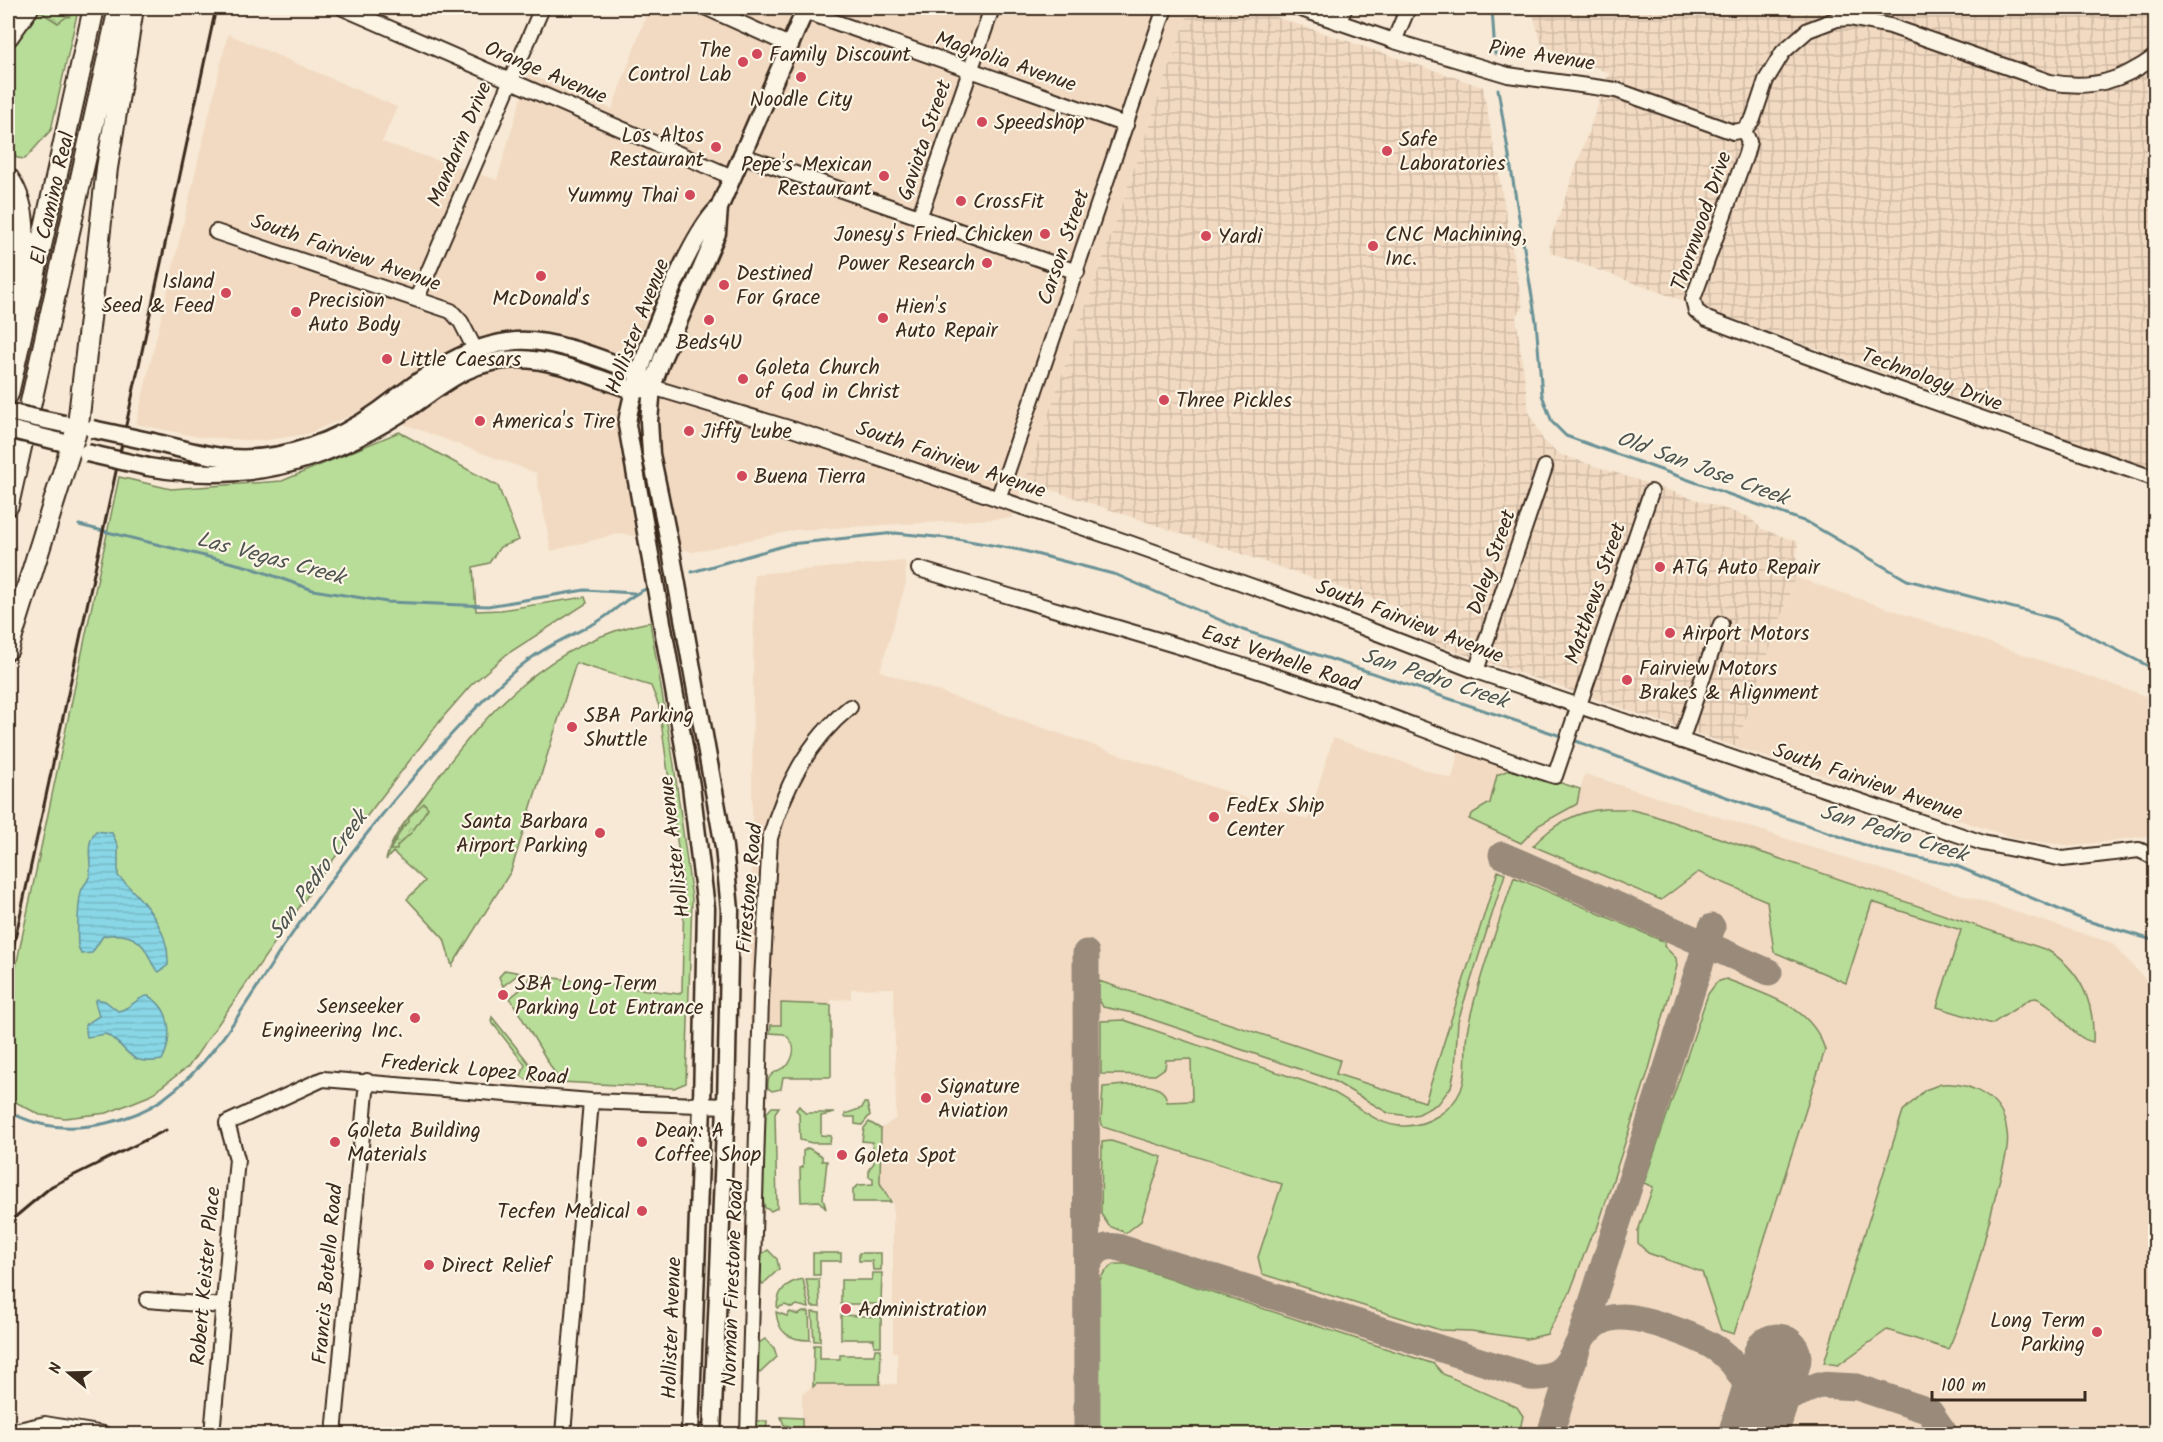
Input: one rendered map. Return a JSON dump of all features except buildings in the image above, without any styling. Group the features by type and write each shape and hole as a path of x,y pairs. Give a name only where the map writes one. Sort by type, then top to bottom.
{"highway":[{"path":"8,29 28,8"},
{"path":"8,36 28,8"},
{"name":"El Camino Real","path":"8,394 94,8"},
{"name":"El Camino Real","path":"8,505 119,8"},
{"path":"8,649 78,426 107,168 133,8"},
{"path":"8,327 23,231 22,214 9,182"}],"main road":[{"name":"Hollister Avenue","path":"712,1434 726,1106 730,910 725,857 671,551 651,454 649,421 652,387 717,232 719,208 805,9"},
{"name":"Hollister Avenue","path":"690,1434 702,1104 706,908 704,875 627,425 633,390 639,373 700,229 719,208"},
{"path":"8,412 219,457 241,458 274,455 308,447 359,424 433,370 477,350 521,341 566,349 639,373 652,387"},
{"name":"South Fairview Avenue","path":"8,429 148,467 191,474 223,475 247,473 298,462 329,452 363,436 411,406 448,379 483,366 517,359 533,360 633,390 652,387"}],"street":[{"name":"Orange Avenue","path":"343,8 732,177"},
{"name":"Mandarin Drive","path":"417,298 542,8"},
{"path":"707,8 789,45"},
{"name":"Gaviota Street","path":"919,218 992,8"},
{"name":"Carson Street","path":"998,499 1166,8"},
{"name":"Pine Avenue","path":"1298,8 1394,41 1508,75 1616,90 1732,132 1744,130"},
{"path":"1338,22 1345,8"},
{"path":"1394,41 1408,8"},
{"name":"Magnolia Avenue","path":"805,9 1126,125"},
{"name":"Thornwood Drive","path":"1696,311 1693,299 1695,290 1746,154 1749,142 1744,130 1753,118 1766,80 1783,52 1808,30 1837,19 1850,18 1890,26 2050,82 2072,86 2101,83 2133,71 2156,56"},
{"path":"741,155 1077,272"},
{"name":"South Fairview Avenue","path":"216,232 417,298 451,312 461,322 483,366"},
{"name":"Technology Drive","path":"1696,311 1707,319 1863,377 2156,480"},
{"name":"South Fairview Avenue","path":"652,387 777,424 1248,584 1476,671 1991,845 2063,859 2139,850 2155,857"},
{"name":"Daley Street","path":"1476,671 1545,467"},
{"name":"Matthews Street","path":"1579,707 1651,492"},
{"name":"East Verhelle Road","path":"919,569 1338,698 1476,750 1555,776 1579,707"},
{"path":"1681,741 1721,624"},
{"name":"Firestone Road","path":"760,1024 770,838 782,804 812,744 849,707"},
{"name":"Norman Firestone Road","path":"748,1434 759,1309 760,1024"},
{"name":"Frederick Lopez Road","path":"226,1123 323,1079 591,1101 726,1106"},
{"name":"Francis Botello Road","path":"334,1434 367,1081"},
{"path":"563,1434 591,1101"},
{"name":"Robert Keister Place","path":"212,1434 237,1159 226,1123"},
{"path":"147,1300 224,1306"},
{"path":"15,1431 45,1424 104,1434"}],"shaded area":[{"path":"649,8 1190,8 1012,518 796,530 693,552 621,533 551,551 536,473 401,423 375,401 357,413 307,434 261,441 199,437 136,424 228,34 397,107 382,142 497,180 528,74 612,109"},
{"path":"1190,8 1250,8 1483,87 1523,308 1516,316 1529,412 1543,440 1559,454 1749,517 1762,529 1798,542 1795,577 1736,747 1425,641 1401,608 1025,481"},
{"path":"1531,8 2155,8 2155,471 1551,253 1549,244 1609,73 1542,45"},
{"path":"905,561 906,583 880,671 1308,820 1333,738 1452,779 1459,751 1580,789 1585,774 2112,943 2155,990 2155,1434 802,1434 802,1394 816,1384 897,1384 897,1352 893,1352 893,1202 880,1183 881,1129 896,1118 894,988 851,989 851,999 831,1000 831,1005 782,1003 781,1025 750,1024 754,574"},
{"path":"1795,577 2155,699 2155,835 2073,846 2017,839 1736,747"}],"green space":[{"path":"41,8 39,11 69,17 78,10 51,130 25,159 17,158 8,146 8,48"},
{"path":"42,8 78,8 58,23 39,11"},
{"path":"8,196 14,226 8,277"},
{"path":"399,432 498,486 519,540 500,547 489,563 473,567 476,611 501,610 585,597 587,603 507,654 471,685 444,716 323,873 189,1066 149,1096 107,1113 65,1118 40,1115 8,1098 8,1004 119,477 171,489 282,481"},
{"path":"650,622 674,765 692,899 686,1083 674,1088 560,1082 510,998 527,984 531,975 679,994 682,991 684,892 659,706 651,686 576,663 511,871 452,966 444,939 407,899 425,881 393,852 386,860 397,834 447,765 470,737 521,685 581,645 614,631"},
{"path":"1513,768 1580,789 1577,804 1539,825 1521,843 1469,819 1473,813 1490,803 1497,775"},
{"path":"424,803 428,808 412,832 397,846 397,850 390,850 403,827 409,822 409,817"},
{"path":"1605,809 1628,809 1652,815 2047,950 2069,967 2084,989 2091,1014 2093,1042 2078,1035 2051,1008 2036,998 2030,999 1992,1024 1937,1007 1961,930 1872,902 1846,983 1774,952 1767,901 1698,872 1661,900 1533,846 1566,820"},
{"path":"1498,871 1505,874 1458,1021 1455,1068 1451,1087 1439,1103 1419,1114 1409,1116 1388,1113 1332,1080 1133,1013 1103,1007 1099,999 1099,981 1340,1060 1336,1074 1425,1102"},
{"path":"1514,877 1665,942 1664,946 1676,958 1677,966 1649,1069 1597,1229 1591,1236 1570,1292 1547,1334 1527,1339 1471,1331 1440,1330 1262,1274 1258,1257 1282,1184 1103,1127 1101,1121 1103,1087 1150,1086 1159,1089 1167,1102 1192,1101 1191,1059 1166,1060 1165,1068 1155,1075 1101,1074 1101,1021 1124,1020 1324,1088 1384,1122 1406,1126 1423,1123 1438,1116 1452,1104 1461,1090 1465,1075 1467,1035 1472,1008"},
{"path":"505,970 520,973 503,986 499,977"},
{"path":"1726,979 1771,997 1798,1012 1810,1022 1825,1050 1734,1334 1721,1330 1702,1272 1648,1253 1638,1243 1638,1231 1653,1187 1644,1183 1708,994 1717,982"},
{"path":"781,1003 831,1005 831,1077 783,1077 781,1089 772,1091 768,1088 771,1076 788,1065 794,1048 784,1034 770,1033 771,1025 781,1025"},
{"path":"492,1017 544,1082 528,1081 521,1076 525,1065 491,1021"},
{"path":"1941,1084 1964,1086 1984,1094 2000,1110 2005,1120 2008,1139 2005,1161 1977,1267 1951,1343 1948,1349 1887,1330 1838,1365 1824,1363 1903,1111 1925,1090"},
{"path":"864,1103 867,1103 870,1115 862,1125 855,1124 855,1117 845,1117 845,1114 862,1108"},
{"path":"799,1106 805,1113 835,1113 821,1116 821,1135 831,1136 830,1143 800,1140 799,1113 796,1110"},
{"path":"772,1107 779,1107 775,1113 777,1208 771,1211 765,1208 761,1190 763,1117"},
{"path":"869,1122 881,1129 880,1183 891,1202 853,1202 853,1189 859,1185 873,1184 873,1178 869,1177 869,1169 874,1163 872,1142 862,1141 864,1128"},
{"path":"1111,1141 1162,1157 1141,1221 1126,1233 1109,1226 1101,1214 1102,1142"},
{"path":"808,1148 822,1156 822,1161 827,1161 823,1198 826,1209 819,1201 801,1202 800,1168 803,1167 803,1151"},
{"path":"768,1250 777,1259 779,1269 763,1284 760,1281 762,1254"},
{"path":"813,1253 841,1253 841,1261 820,1261 820,1275 813,1275"},
{"path":"859,1253 881,1253 881,1270 873,1270 872,1261 859,1261"},
{"path":"1115,1264 1126,1264 1434,1364 1443,1374 1517,1407 1523,1416 1519,1434 1097,1434 1097,1298 1101,1278 1106,1270"},
{"path":"873,1273 882,1273 881,1304 841,1304 841,1280 872,1280"},
{"path":"803,1279 809,1308 797,1305 792,1308 785,1305 777,1308 779,1297 787,1285"},
{"path":"806,1279 819,1279 820,1307 812,1307"},
{"path":"776,1312 787,1316 790,1312 798,1315 809,1312 810,1340 796,1339 786,1334 779,1325"},
{"path":"812,1312 820,1313 820,1341 814,1341"},
{"path":"841,1315 881,1317 881,1346 874,1346 874,1339 841,1339"},
{"path":"765,1339 774,1348 777,1357 760,1373 757,1370 759,1343"},
{"path":"814,1345 820,1345 820,1359 840,1359 840,1355 874,1355 875,1349 881,1349 880,1384 816,1384 813,1387"},
{"path":"781,1417 802,1418 802,1434 790,1434 790,1426 784,1425"},
{"path":"756,1421 767,1421 766,1434 754,1434"}],"water":[{"path":"96,831 112,833 118,846 118,876 137,895 160,927 165,939 168,965 159,972 138,941 127,936 103,936 92,953 81,954 78,946 80,900 82,889 90,875 90,846"},
{"path":"148,996 162,1008 168,1025 168,1043 162,1060 142,1061 135,1058 106,1034 87,1037 85,1025 99,1016 95,1002 97,999 105,1001 118,1011"}],"waterway":[{"name":"Old San Jose Creek","path":"1492,8 1495,54"},
{"name":"Old San Jose Creek","path":"1498,89 1536,321 1542,395 1552,422 1566,436 1809,523 1907,580 2056,619 2156,670"},
{"name":"Las Vegas Creek","path":"79,525 249,567 313,590 387,602 488,606 585,590 634,593"},
{"name":"San Pedro Creek","path":"692,572 790,544 895,533 957,539 1020,550 1117,575 1243,630 1564,737"},
{"name":"San Pedro Creek","path":"8,1112 33,1122 56,1126 105,1124 150,1107 182,1084 199,1067 229,1029 302,919 362,839 426,762 471,713 506,678 531,658 551,645 597,622 646,589"},
{"name":"San Pedro Creek","path":"1571,739 1686,783 1882,851 1954,865 2084,920 2156,941"}],"taxiway":[{"path":"1502,855 1769,972"},
{"path":"1550,1434 1712,927"},
{"path":"1086,953 1087,1434"},
{"path":"1087,1270 1097,1252 1106,1247 1117,1247 1531,1377 1557,1373 1570,1359 1586,1333 1600,1322 1617,1317 1643,1320 1688,1335 1722,1353 1739,1372 1761,1409 1819,1385 1857,1387 1929,1411 1945,1434"}],"runway":[{"path":"1753,1434 1777,1358"}],"railway":[{"path":"8,972 216,8"},
{"path":"8,1223 52,1186 166,1130"}],"place":[{"name":"Family Discount","path":"757,54"},
{"name":"The Control Lab","path":"743,62"},
{"name":"Noodle City","path":"801,77"},
{"name":"Speedshop","path":"982,122"},
{"name":"Los Altos Restaurant","path":"716,147"},
{"name":"Safe Laboratories","path":"1387,151"},
{"name":"Pepe's Mexican Restaurant","path":"884,176"},
{"name":"Yummy Thai","path":"690,195"},
{"name":"CrossFit","path":"961,201"},
{"name":"Jonesy's Fried Chicken","path":"1045,234"},
{"name":"Yardi","path":"1206,236"},
{"name":"CNC Machining, Inc.","path":"1373,246"},
{"name":"Power Research","path":"987,263"},
{"name":"McDonald's","path":"541,276"},
{"name":"Destined For Grace","path":"724,285"},
{"name":"Island Seed & Feed","path":"226,293"},
{"name":"Precision Auto Body","path":"296,312"},
{"name":"Hien's Auto Repair","path":"883,318"},
{"name":"Beds4U","path":"709,320"},
{"name":"Little Caesars","path":"387,359"},
{"name":"Goleta Church of God in Christ","path":"743,379"},
{"name":"Three Pickles","path":"1164,400"},
{"name":"America's Tire","path":"480,421"},
{"name":"Jiffy Lube","path":"689,431"},
{"name":"Buena Tierra","path":"742,476"},
{"name":"ATG Auto Repair","path":"1660,567"},
{"name":"Airport Motors","path":"1670,633"},
{"name":"Fairview Motors Brakes & Alignment","path":"1627,680"},
{"name":"SBA Parking Shuttle","path":"572,727"},
{"name":"FedEx Ship Center","path":"1214,817"},
{"name":"Santa Barbara Airport Parking","path":"600,833"},
{"name":"SBA Long-Term Parking Lot Entrance","path":"503,995"},
{"name":"Senseeker Engineering Inc.","path":"415,1018"},
{"name":"Signature Aviation","path":"926,1098"},
{"name":"Goleta Building Materials","path":"335,1142"},
{"name":"Dean: A Coffee Shop","path":"642,1142"},
{"name":"Goleta Spot","path":"842,1155"},
{"name":"Tecfen Medical","path":"642,1211"},
{"name":"Direct Relief","path":"429,1265"},
{"name":"Administration","path":"846,1309"},
{"name":"Long Term Parking","path":"2097,1332"}]}
